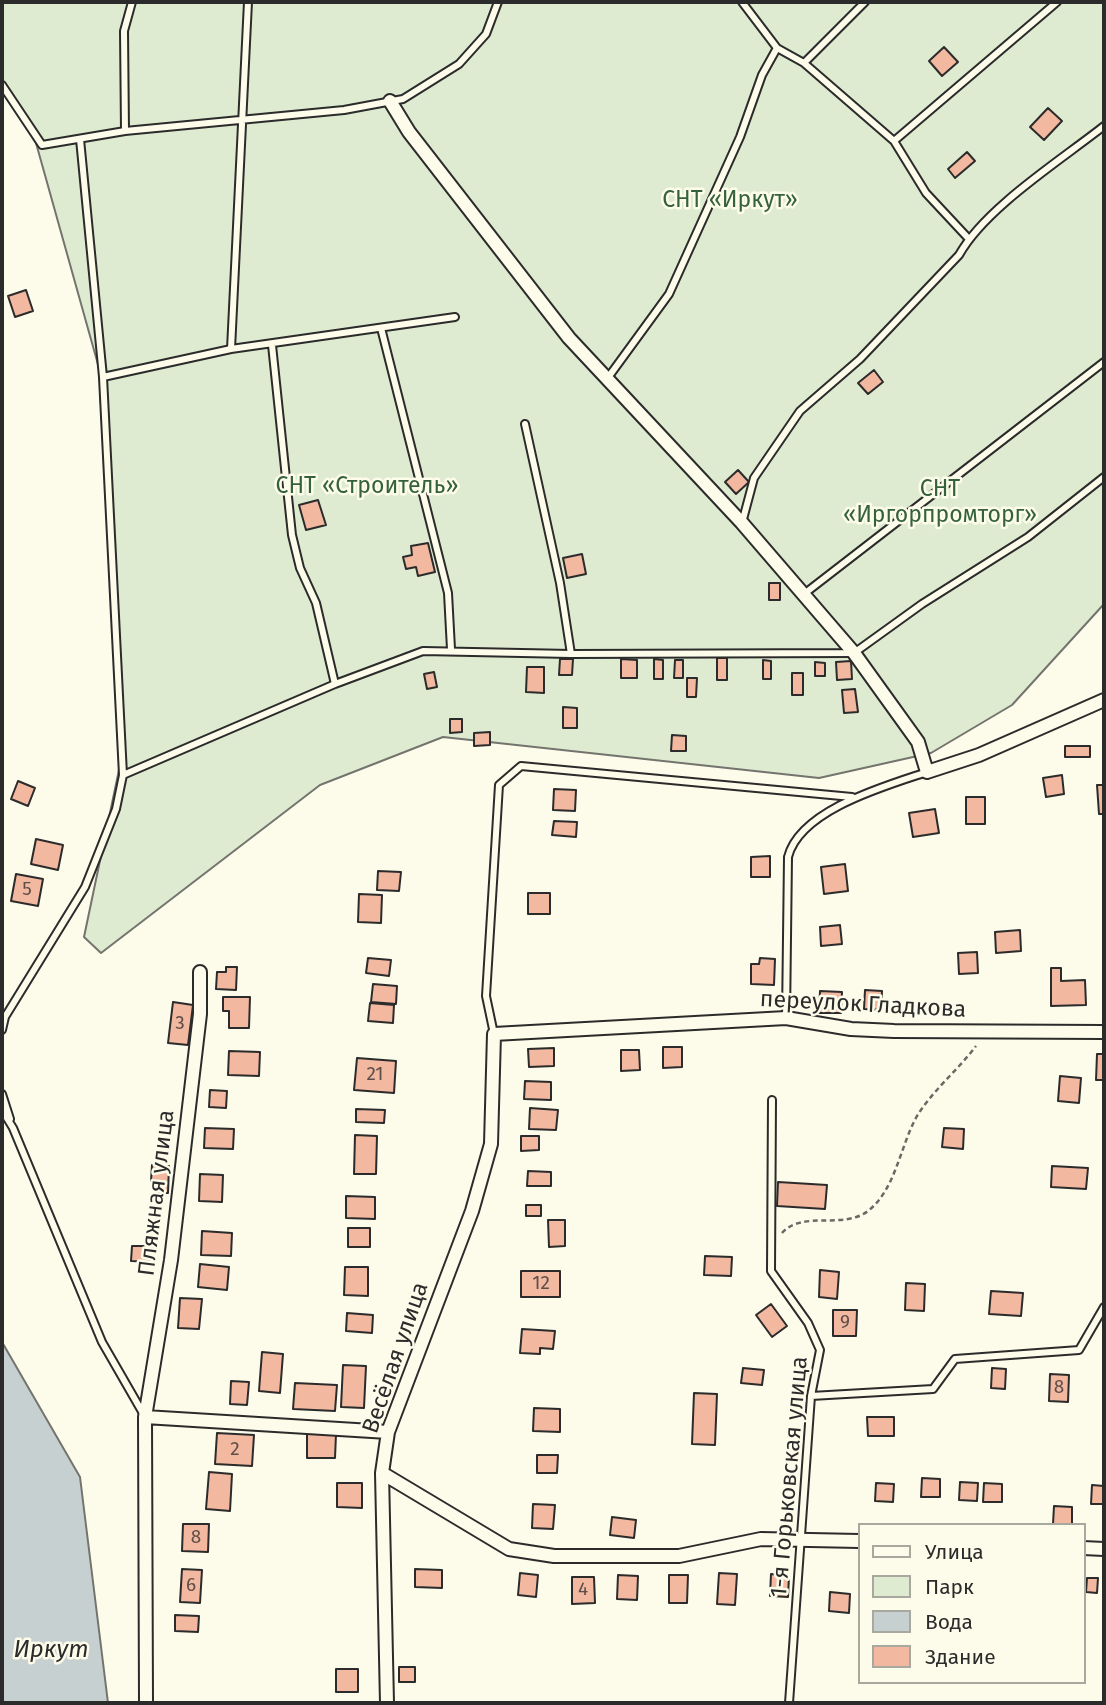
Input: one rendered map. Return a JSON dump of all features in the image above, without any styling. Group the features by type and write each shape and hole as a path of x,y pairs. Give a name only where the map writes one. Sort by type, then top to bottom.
{"street":[{"path":"390,101 409,132 569,338 742,523 802,596 854,653 918,742 927,772 979,755 1102,704"},
{"name":"Пляжная улица","path":"146,1703 145,1417 173,1246 201,1014 200,972"},
{"name":"переулок Гладкова","path":"494,1034 786,1018 851,1029 1104,1032"},
{"name":"Весёлая улица","path":"387,1703 382,1473 388,1432 472,1211 491,1144 494,1034"},
{"path":"145,1417 388,1432"},
{"path":"382,1473 509,1549 543,1554 679,1556 761,1539 858,1541"},
{"path":"1085,1548 1104,1549"}],"lane":[{"path":"125,131 124,31 132,2"},
{"path":"230,349 248,2"},
{"path":"2,85 42,145 125,131 344,110 403,99 459,64 486,34 498,2"},
{"path":"804,63 865,2"},
{"path":"894,141 1057,2"},
{"path":"747,3 777,48 804,63 894,141 926,193 968,238"},
{"path":"607,379 669,294 740,137 762,75 777,48"},
{"path":"742,523 754,478 800,411 860,359 959,255 968,238 1021,190 1104,126"},
{"path":"2,1030 5,1017 85,887 116,809 123,775 103,377 80,139"},
{"path":"103,377 230,349 455,317"},
{"path":"381,328 448,593 451,649"},
{"path":"272,345 292,535 300,568 316,603 335,684"},
{"path":"802,596 1104,362"},
{"path":"525,424 560,583 571,654"},
{"path":"123,775 335,684 423,651 451,649 571,654 854,653 922,604 1028,537 1104,477"},
{"path":"494,1034 486,996 499,785 521,766 852,797"},
{"path":"786,1018 788,858 791,845 798,835 852,797 927,772"},
{"path":"2,1094 13,1128"},
{"name":"1-я Горьковская улица","path":"772,1100 771,1271 808,1323 820,1350 811,1396 789,1703"},
{"name":"Пляжная улица","path":"2,1110 13,1128 102,1342 145,1417"},
{"path":"811,1396 933,1389 955,1359 1079,1350 1104,1307"}],"path":[{"path":"771,1257 778,1237 788,1226 842,1222 867,1212 881,1197 918,1116 986,1032"}],"green space":[{"path":"2,2 1104,2 1104,604 1012,705 931,753 819,778 443,737 320,785 101,953 84,937 120,765 99,368 36,143 2,85"}],"water":[{"name":"Иркут","path":"2,1342 80,1477 108,1703 2,1703"}],"building":[{"path":"944,47 958,62 942,76 929,61"},
{"path":"1048,108 1062,121 1044,140 1030,127"},
{"path":"967,152 975,161 955,178 948,169"},
{"path":"26,290 33,311 15,317 8,296"},
{"path":"874,370 883,382 868,394 858,383"},
{"path":"738,470 749,482 736,494 725,482"},
{"path":"318,500 326,525 306,530 299,505"},
{"path":"428,543 435,572 418,576 416,567 406,569 403,557 412,555 411,546"},
{"path":"582,554 586,574 567,578 563,558"},
{"path":"769,583 780,583 780,600 769,600"},
{"path":"717,658 727,658 727,680 717,680"},
{"path":"560,659 573,659 572,675 559,675"},
{"path":"621,659 637,660 637,678 621,678"},
{"path":"654,659 663,660 663,679 654,679"},
{"path":"675,660 683,660 683,678 674,678"},
{"path":"763,660 771,661 771,679 763,679"},
{"path":"851,661 852,679 837,680 836,662"},
{"path":"815,662 825,663 825,676 815,676"},
{"path":"527,667 544,667 544,693 526,692"},
{"path":"434,672 437,687 427,689 424,674"},
{"path":"792,673 803,673 803,695 792,695"},
{"path":"687,678 697,678 696,697 687,697"},
{"path":"855,689 858,712 844,713 842,690"},
{"path":"563,707 577,708 577,728 563,728"},
{"path":"450,719 462,719 462,732 450,733"},
{"path":"490,732 490,745 474,746 474,733"},
{"path":"672,735 686,736 686,751 671,751"},
{"path":"1065,746 1090,746 1090,757 1065,757"},
{"path":"1062,775 1064,794 1046,797 1043,778"},
{"path":"18,781 35,788 28,806 11,799"},
{"path":"1097,785 1104,785 1104,814 1099,814"},
{"path":"554,789 576,790 575,811 553,810"},
{"path":"966,797 985,797 985,824 966,824"},
{"path":"935,809 939,833 913,837 909,813"},
{"path":"554,821 577,822 576,837 552,835"},
{"path":"36,839 63,845 58,870 31,864"},
{"path":"770,856 770,877 751,877 751,857"},
{"path":"845,864 848,891 824,894 821,867"},
{"path":"378,871 401,872 399,891 377,890"},
{"path":"16,874 43,879 38,906 11,901"},
{"path":"528,893 550,893 550,914 528,914"},
{"path":"359,894 382,895 381,923 358,922"},
{"path":"840,925 842,944 821,946 820,927"},
{"path":"1020,930 1021,951 996,953 995,932"},
{"path":"977,952 978,973 959,974 958,953"},
{"path":"368,958 391,960 389,976 366,973"},
{"path":"760,958 775,959 774,985 751,984 751,964 759,964"},
{"path":"226,967 237,967 236,990 216,989 217,972 226,972"},
{"path":"1051,968 1061,968 1061,981 1085,980 1086,1005 1051,1006"},
{"path":"373,984 397,986 396,1004 371,1002"},
{"path":"865,990 882,991 881,1010 864,1009"},
{"path":"820,991 842,992 841,1013 819,1013"},
{"path":"223,997 250,997 249,1028 229,1028 229,1011 223,1011"},
{"path":"173,1002 193,1005 188,1045 168,1043"},
{"path":"370,1003 394,1005 393,1023 368,1021"},
{"path":"663,1047 682,1047 682,1067 663,1068"},
{"path":"554,1048 554,1066 529,1067 528,1049"},
{"path":"621,1050 639,1050 640,1070 621,1071"},
{"path":"229,1051 260,1052 259,1076 228,1075"},
{"path":"1097,1054 1104,1054 1104,1080 1096,1080"},
{"path":"357,1058 396,1061 394,1093 354,1090"},
{"path":"1060,1076 1081,1078 1079,1103 1058,1101"},
{"path":"525,1081 551,1082 551,1100 524,1099"},
{"path":"210,1090 227,1091 226,1108 209,1107"},
{"path":"530,1108 558,1110 556,1130 529,1129"},
{"path":"356,1109 385,1110 384,1123 356,1122"},
{"path":"205,1128 234,1129 233,1149 204,1148"},
{"path":"944,1128 964,1129 963,1149 942,1147"},
{"path":"355,1135 377,1136 376,1174 354,1174"},
{"path":"521,1136 539,1136 539,1150 521,1151"},
{"path":"152,1165 169,1166 168,1193 156,1193 156,1181 151,1181"},
{"path":"1052,1166 1088,1168 1086,1189 1051,1187"},
{"path":"528,1171 551,1172 551,1186 527,1186"},
{"path":"200,1174 223,1175 222,1202 199,1201"},
{"path":"778,1182 827,1185 825,1209 777,1206"},
{"path":"346,1196 375,1197 375,1219 346,1218"},
{"path":"526,1205 541,1205 541,1216 526,1216"},
{"path":"548,1220 565,1220 565,1246 549,1247"},
{"path":"348,1228 370,1228 370,1247 348,1247"},
{"path":"202,1231 232,1233 231,1256 201,1255"},
{"path":"132,1246 154,1246 154,1262 131,1261"},
{"path":"705,1256 732,1257 731,1276 704,1275"},
{"path":"200,1264 229,1267 227,1290 198,1287"},
{"path":"345,1267 368,1267 368,1296 344,1295"},
{"path":"820,1270 839,1272 837,1299 819,1297"},
{"path":"521,1271 560,1271 560,1297 521,1297"},
{"path":"906,1283 925,1284 924,1311 905,1310"},
{"path":"991,1291 1023,1293 1021,1316 989,1314"},
{"path":"180,1298 202,1299 199,1329 178,1328"},
{"path":"771,1304 787,1326 772,1337 756,1315"},
{"path":"833,1310 857,1310 856,1336 833,1336"},
{"path":"347,1313 373,1315 372,1333 346,1331"},
{"path":"522,1329 555,1331 553,1349 540,1348 540,1354 520,1353"},
{"path":"262,1352 283,1354 280,1393 259,1391"},
{"path":"343,1365 366,1366 364,1408 341,1407"},
{"path":"743,1368 764,1370 762,1385 741,1383"},
{"path":"992,1368 1006,1369 1005,1389 991,1388"},
{"path":"1050,1374 1069,1375 1068,1402 1049,1401"},
{"path":"231,1381 249,1382 247,1405 230,1404"},
{"path":"295,1383 337,1385 335,1411 293,1409"},
{"path":"694,1393 717,1394 715,1445 692,1444"},
{"path":"534,1408 560,1409 560,1432 533,1431"},
{"path":"867,1417 894,1417 894,1436 868,1436"},
{"path":"217,1433 254,1435 252,1466 215,1464"},
{"path":"307,1434 336,1434 335,1458 307,1458"},
{"path":"537,1455 558,1455 557,1473 537,1473"},
{"path":"209,1472 232,1474 230,1511 206,1509"},
{"path":"922,1478 940,1479 940,1497 921,1497"},
{"path":"960,1482 978,1483 977,1501 959,1500"},
{"path":"337,1483 362,1483 362,1508 337,1507"},
{"path":"876,1483 894,1484 893,1502 875,1501"},
{"path":"984,1483 1002,1484 1002,1502 983,1502"},
{"path":"1092,1485 1104,1486 1104,1504 1091,1504"},
{"path":"533,1504 555,1505 553,1529 532,1528"},
{"path":"1054,1506 1072,1507 1072,1523 1053,1523"},
{"path":"612,1517 636,1520 634,1538 610,1535"},
{"path":"183,1524 209,1524 208,1552 182,1551"},
{"path":"182,1569 202,1570 200,1603 180,1602"},
{"path":"415,1569 442,1570 442,1588 415,1587"},
{"path":"520,1573 538,1575 536,1597 518,1595"},
{"path":"719,1573 737,1574 735,1605 717,1604"},
{"path":"771,1574 789,1576 788,1597 770,1596"},
{"path":"618,1575 638,1576 637,1600 617,1599"},
{"path":"669,1575 688,1575 687,1603 669,1603"},
{"path":"572,1577 594,1577 595,1603 572,1604"},
{"path":"1087,1578 1098,1578 1097,1593 1086,1592"},
{"path":"830,1592 850,1594 849,1613 829,1611"},
{"path":"175,1615 199,1616 198,1632 175,1631"},
{"path":"399,1667 415,1667 415,1682 399,1682"},
{"path":"336,1669 358,1669 358,1692 336,1692"}],"park label":[{"name":"СНТ «Иркут»","path":"730,201"},
{"name":"СНТ «Строитель»","path":"367,487"},
{"name":"СНТ «Иргорпромторг»","path":"940,503"}]}
